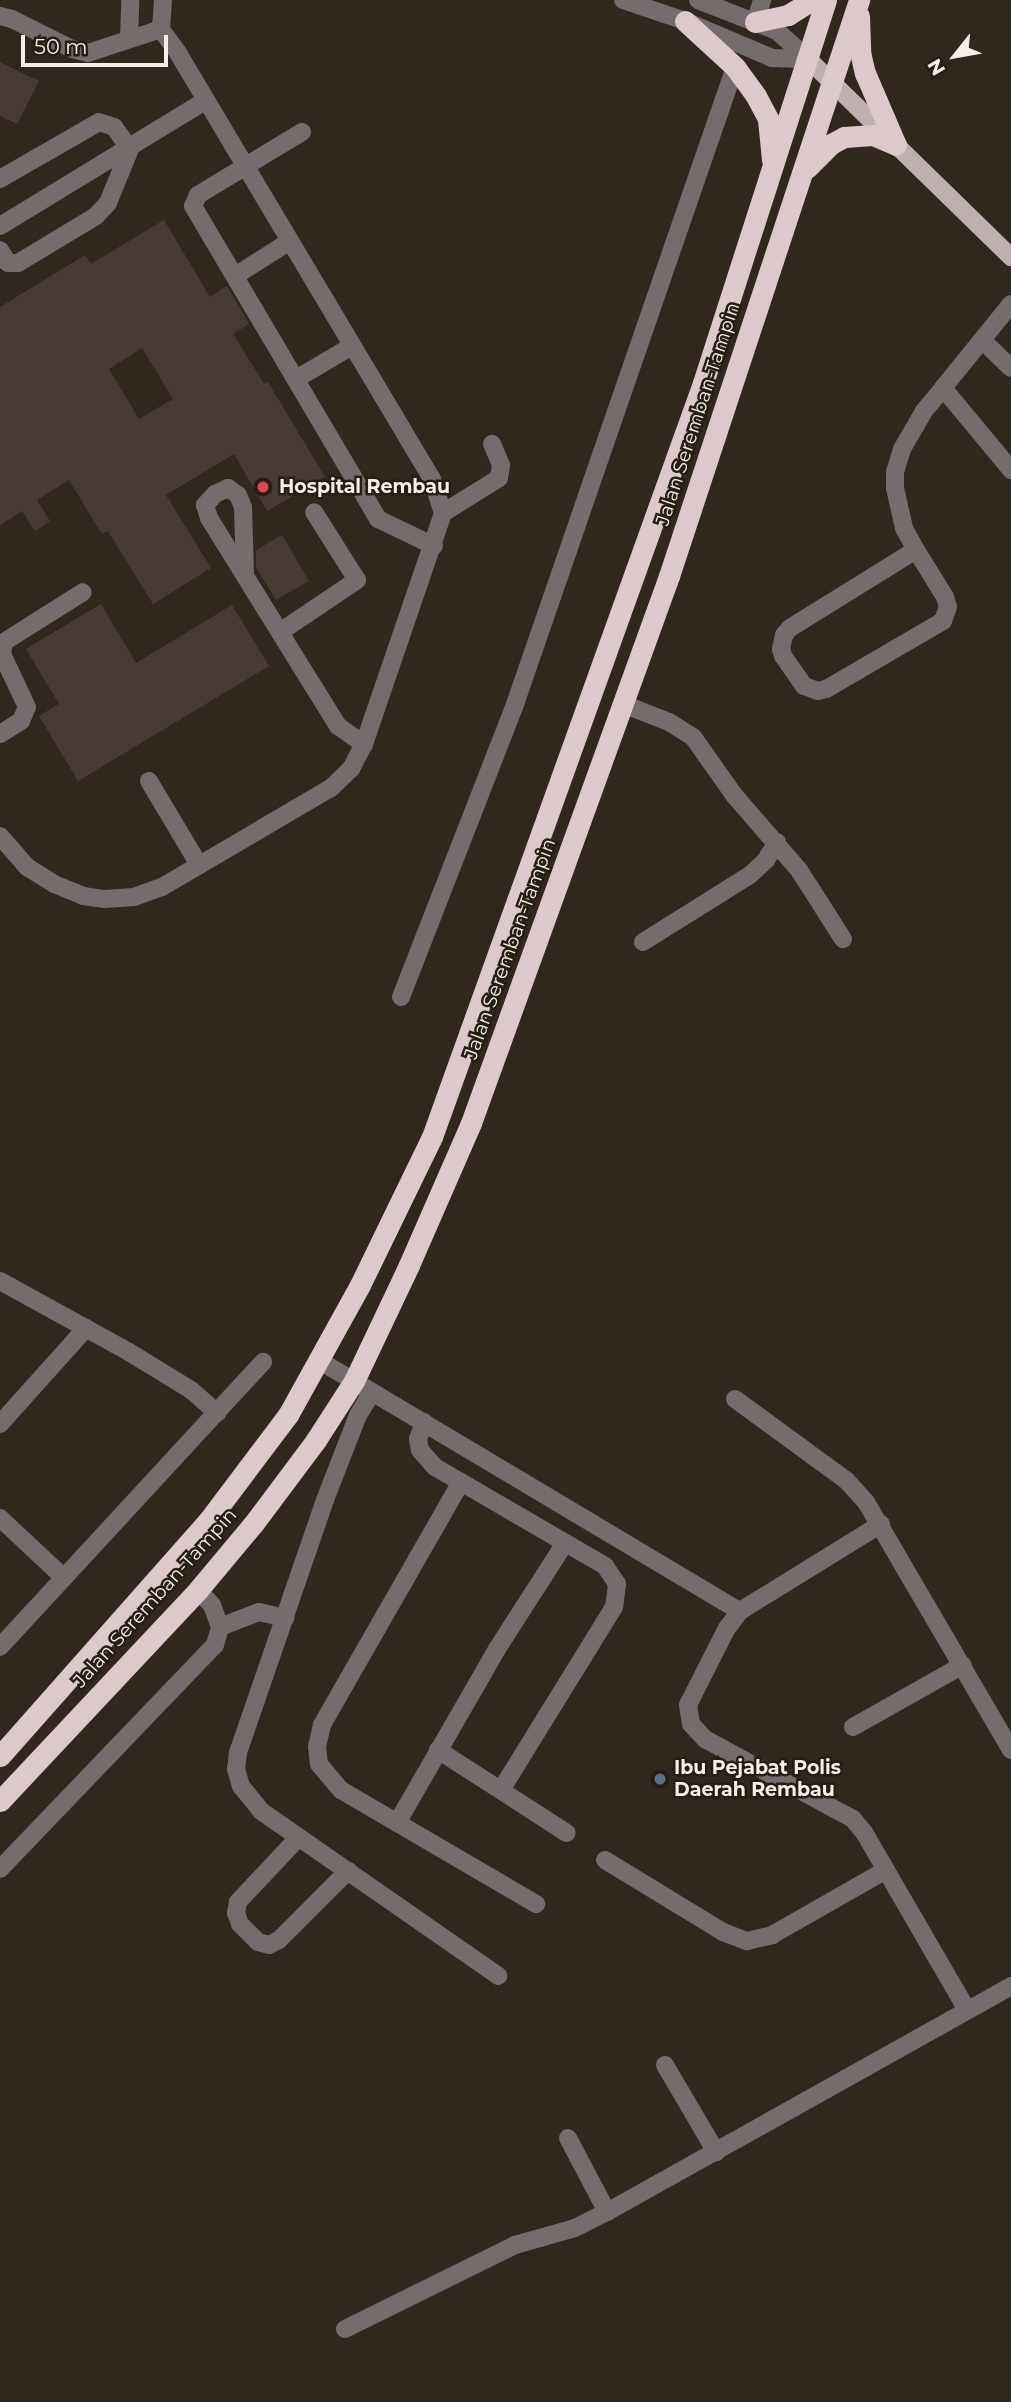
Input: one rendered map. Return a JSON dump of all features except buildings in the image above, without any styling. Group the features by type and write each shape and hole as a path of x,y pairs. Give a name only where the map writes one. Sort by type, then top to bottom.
{"highway":[{"path":"755,22 788,15 812,0"},
{"name":"Jalan Seremban-Tampin","path":"0,1756 208,1521 288,1415 320,1361 432,1137 690,422 827,0"},
{"path":"858,2 860,52 865,74 896,145"},
{"name":"Jalan Seremban-Tampin","path":"0,1801 198,1590 316,1440 354,1381 410,1265 471,1123 623,704 804,171 858,2"},
{"path":"685,21 736,67 768,120 773,169"},
{"path":"804,171 831,144 844,137 873,135 896,145"}],"main road":[{"path":"808,59 1011,257"}],"street":[{"path":"129,38 130,0"},
{"path":"0,836 27,867 54,884 83,896 105,899 134,897 153,890 199,865 331,788 351,769 364,744 434,546 443,513 432,479 161,29 163,0"},
{"path":"623,0 685,21 772,58 808,59"},
{"path":"698,0 777,31 808,59"},
{"path":"755,22 762,0"},
{"path":"0,16 12,19 72,49 88,53 161,29"},
{"path":"401,997 513,710 736,67"},
{"path":"0,226 205,101"},
{"path":"0,179 99,122 114,127 130,149"},
{"path":"302,132 198,195 194,206 378,519 434,546"},
{"path":"0,250 8,263 18,263 96,216 108,203 130,149"},
{"path":"235,276 290,241"},
{"path":"916,550 790,628 784,635 780,649 804,686 818,691 826,689 943,621 948,607 945,597 904,528 895,488 895,472 902,449 924,411 1011,304"},
{"path":"982,340 1011,368"},
{"path":"296,379 352,346"},
{"path":"943,388 1011,470"},
{"path":"443,513 499,478 501,465 492,444"},
{"path":"280,632 356,580 314,512"},
{"path":"245,574 338,726 364,744"},
{"path":"0,734 21,720 27,707 2,654 4,642 83,592"},
{"path":"623,704 669,722 692,737 734,795 799,870 843,939"},
{"path":"149,780 199,865"},
{"path":"643,942 750,875 766,860 777,842"},
{"path":"0,1281 191,1390 217,1413"},
{"path":"0,1424 86,1328"},
{"path":"320,1361 740,1611"},
{"path":"0,1647 264,1362"},
{"path":"372,1392 345,1446 238,1754 236,1769 248,1797 261,1811 498,1976"},
{"path":"735,1399 847,1481 881,1524 1011,1750"},
{"path":"424,1422 418,1439 420,1450 435,1467 605,1566 617,1584 614,1607 500,1790"},
{"path":"461,1482 322,1725 317,1746 319,1764 330,1779 397,1823 536,1904"},
{"path":"0,1518 64,1577"},
{"path":"881,1524 740,1611 727,1628 688,1706 691,1724 705,1740 853,1819 886,1870 967,2010"},
{"path":"397,1823 438,1750 565,1543"},
{"path":"0,1870 215,1645 220,1627 212,1605 198,1590"},
{"path":"220,1627 259,1612 285,1618"},
{"path":"853,1727 963,1665"},
{"path":"438,1750 567,1833"},
{"path":"298,1838 239,1902 236,1913 240,1924 258,1942 269,1945 279,1940 348,1871"},
{"path":"605,1860 723,1932 747,1941 772,1935 886,1870"},
{"path":"345,2329 515,2245 575,2228 607,2212 1011,1986"},
{"path":"665,2065 716,2152"},
{"path":"568,2138 607,2212"}],"place":[{"name":"Hospital Rembau","path":"263,487"},
{"name":"Ibu Pejabat Polis Daerah Rembau","path":"660,1779"}]}
